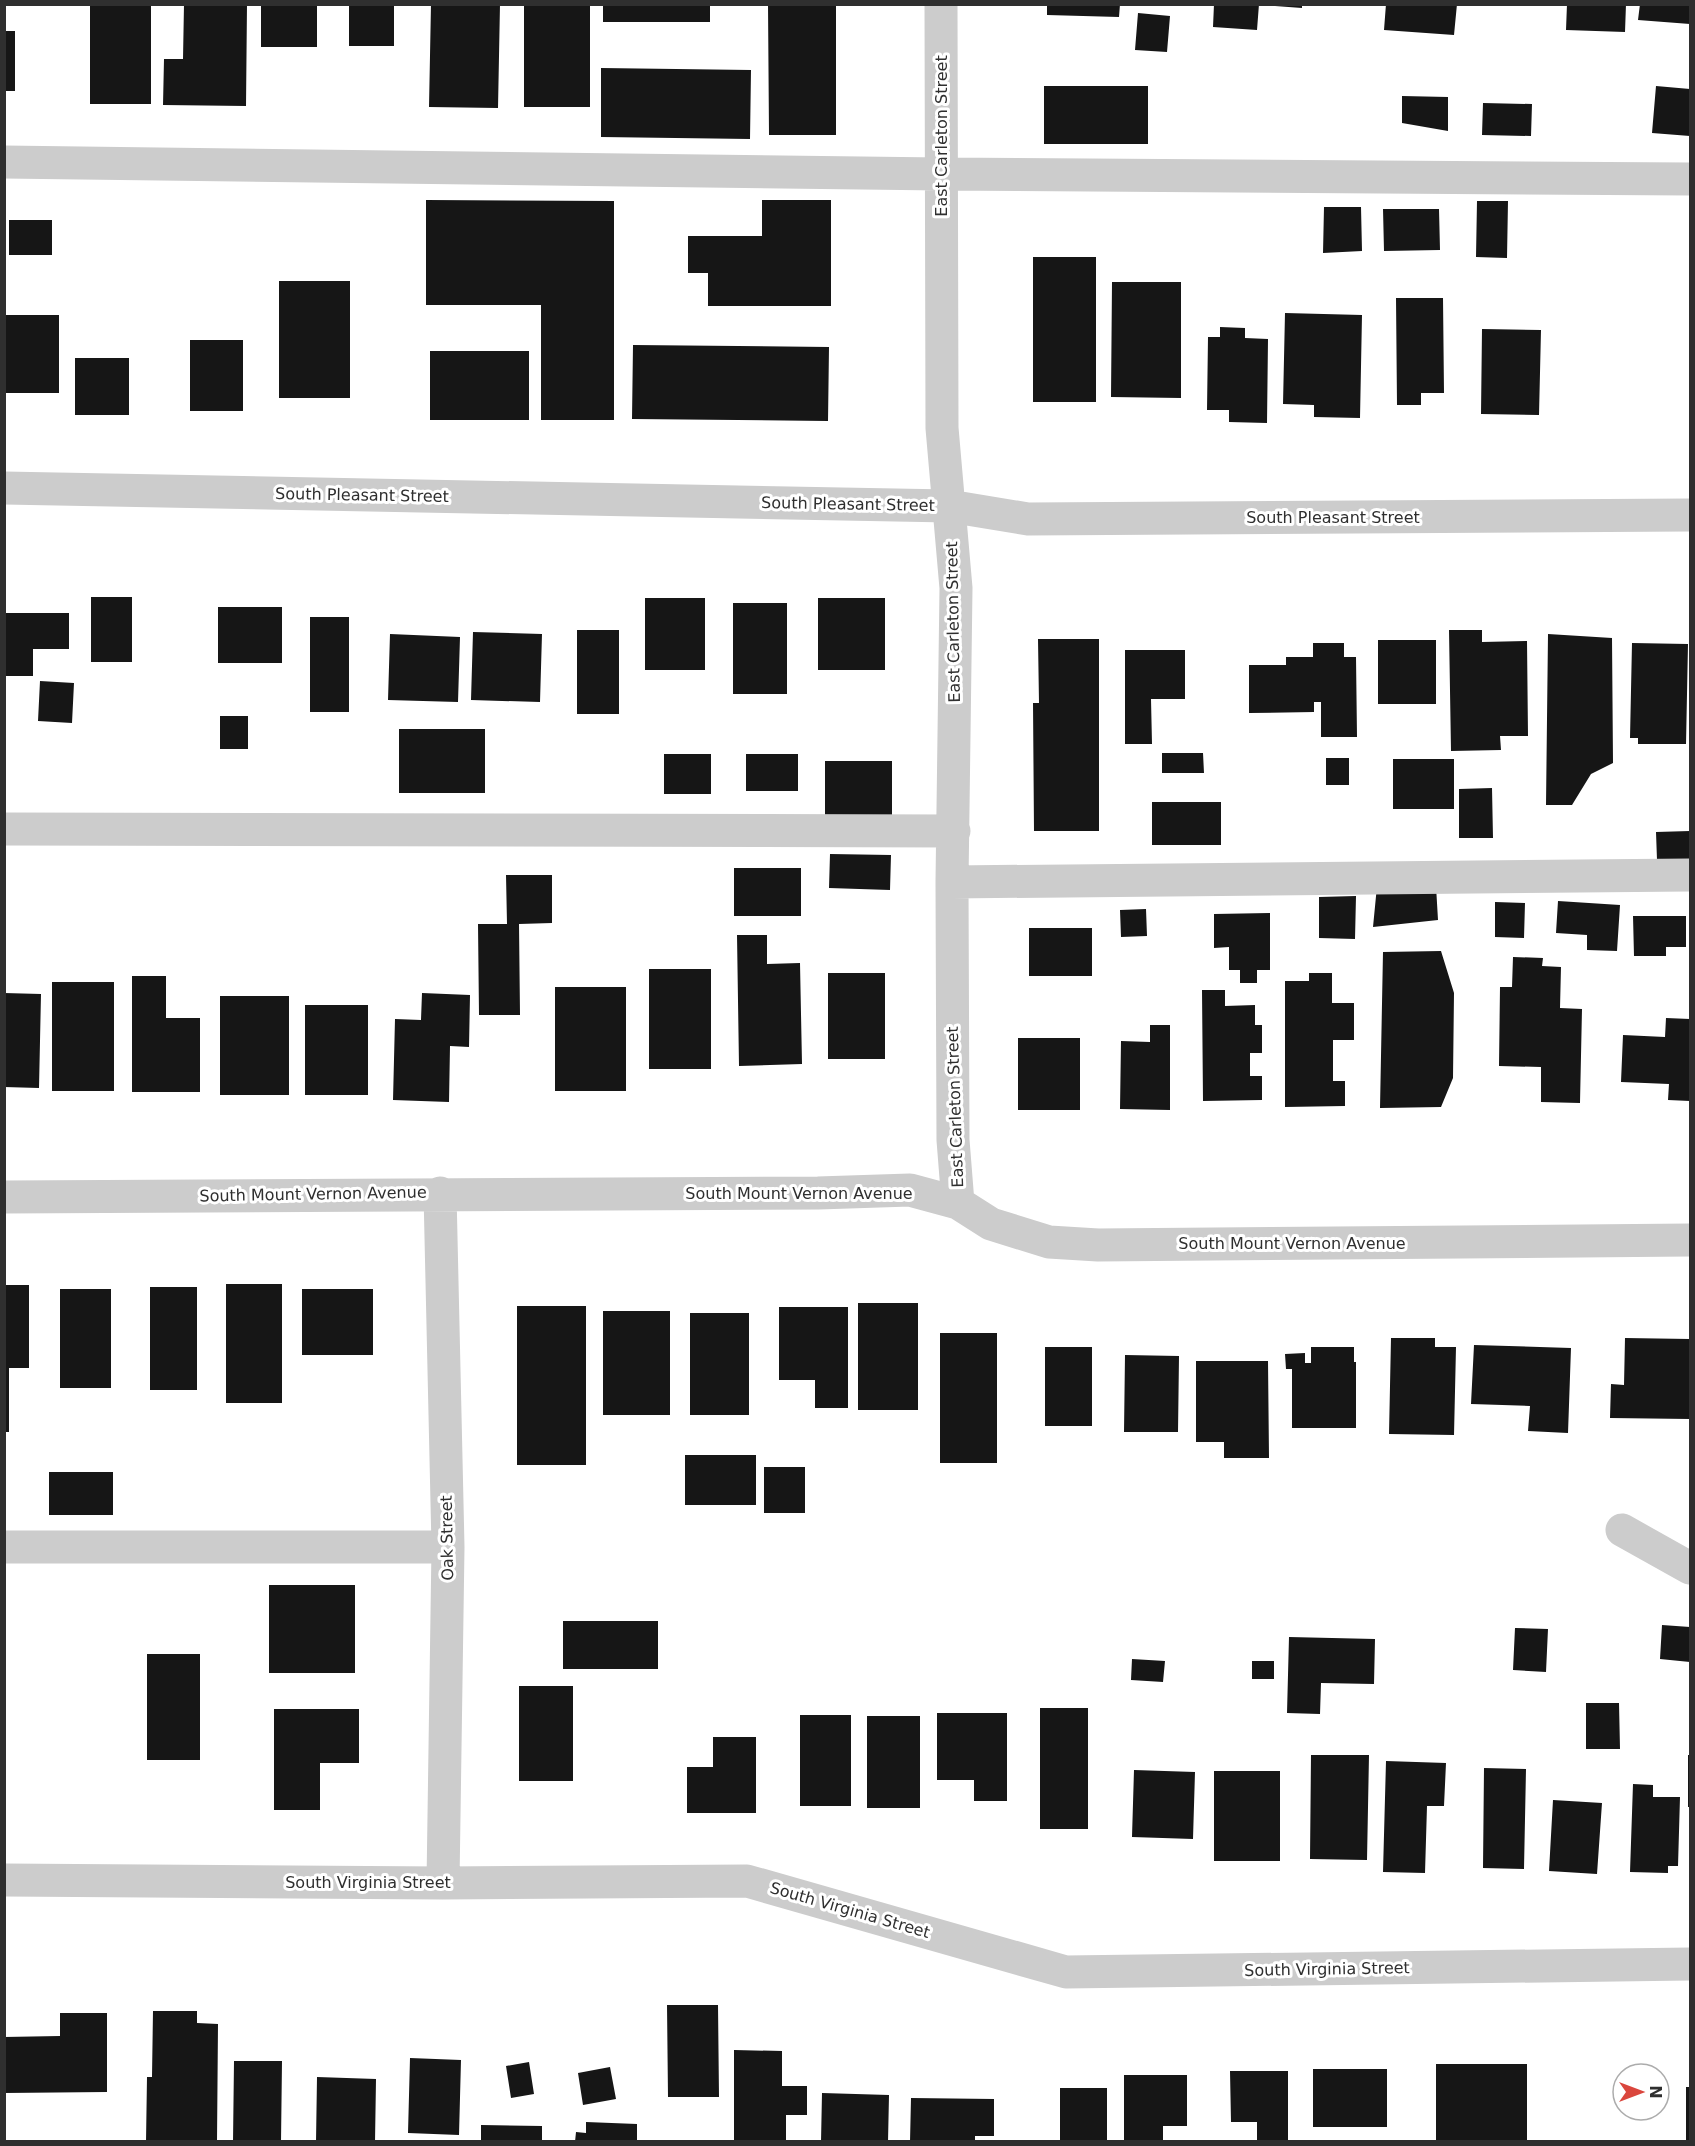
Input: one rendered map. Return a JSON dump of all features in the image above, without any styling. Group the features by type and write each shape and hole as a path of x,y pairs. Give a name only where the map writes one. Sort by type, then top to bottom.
{"street":[{"name":"East Carleton Street","path":"941,4 942,428 956,588 952,882 953,1140 958,1203"},
{"path":"4,162 941,174 1690,179"},
{"name":"South Pleasant Street","path":"4,488 949,506 1028,519 1690,515"},
{"path":"4,829 954,831"},
{"path":"952,882 1690,875"},
{"name":"South Mount Vernon Avenue","path":"4,1197 440,1193 818,1193 910,1190 958,1203 991,1224 1049,1242 1088,1244 1690,1240"},
{"name":"Oak Street","path":"440,1193 448,1547 443,1883"},
{"path":"1622,1530 1690,1568"},
{"path":"4,1547 448,1547"},
{"name":"South Virginia Street","path":"4,1880 443,1883 747,1881 1066,1972 1690,1964"}],"building":[{"path":"90,4 151,4 151,104 90,104"},
{"path":"184,4 247,4 246,106 163,105 164,59 183,59"},
{"path":"261,4 317,4 317,47 261,47"},
{"path":"349,4 394,4 394,46 349,46"},
{"path":"431,4 500,4 498,108 429,107"},
{"path":"524,4 590,4 590,107 524,107"},
{"path":"603,4 710,4 710,22 603,22"},
{"path":"768,4 836,4 836,135 769,135"},
{"path":"1047,4 1120,4 1119,17 1047,15"},
{"path":"1214,4 1259,4 1257,30 1213,27"},
{"path":"1275,4 1302,4 1302,8 1275,6"},
{"path":"1386,4 1457,4 1454,35 1384,30"},
{"path":"1567,4 1626,4 1625,32 1566,30"},
{"path":"1640,4 1690,4 1690,24 1638,20"},
{"path":"1138,13 1170,16 1167,52 1135,50"},
{"path":"4,31 15,31 15,91 4,91"},
{"path":"601,68 751,70 750,139 601,137"},
{"path":"1044,86 1148,86 1148,144 1044,144"},
{"path":"1656,86 1690,89 1690,136 1652,133"},
{"path":"1402,96 1448,97 1448,131 1402,123"},
{"path":"1483,103 1532,104 1531,136 1482,135"},
{"path":"426,200 614,201 614,420 541,420 541,305 426,305"},
{"path":"762,200 831,200 831,306 708,306 708,273 688,273 688,236 762,236"},
{"path":"1477,201 1508,201 1507,258 1476,257"},
{"path":"1324,207 1361,207 1362,251 1323,253"},
{"path":"1383,209 1439,209 1440,250 1384,251"},
{"path":"9,220 52,220 52,255 9,255"},
{"path":"1033,257 1096,257 1096,402 1033,402"},
{"path":"279,281 350,281 350,398 279,398"},
{"path":"1112,282 1181,282 1181,398 1111,397"},
{"path":"1396,298 1443,298 1444,393 1421,393 1421,405 1397,405"},
{"path":"1285,313 1362,315 1360,418 1314,417 1314,405 1283,404"},
{"path":"5,315 59,315 59,393 5,393"},
{"path":"1220,327 1245,328 1245,338 1268,339 1267,423 1229,422 1229,410 1207,410 1208,337 1220,337"},
{"path":"1482,329 1541,330 1539,415 1481,414"},
{"path":"190,340 243,340 243,411 190,411"},
{"path":"633,345 829,347 828,421 632,419"},
{"path":"430,351 529,351 529,420 430,420"},
{"path":"75,358 129,358 129,415 75,415"},
{"path":"91,597 132,597 132,662 91,662"},
{"path":"645,598 705,598 705,670 645,670"},
{"path":"818,598 885,598 885,670 818,670"},
{"path":"733,603 787,603 787,694 733,694"},
{"path":"218,607 282,607 282,663 218,663"},
{"path":"4,613 69,613 69,649 33,649 33,676 4,676"},
{"path":"310,617 349,617 349,712 310,712"},
{"path":"577,630 619,630 619,714 577,714"},
{"path":"1449,630 1482,630 1482,642 1527,641 1528,736 1500,736 1501,750 1451,751"},
{"path":"473,632 542,634 540,702 471,700"},
{"path":"390,634 460,637 458,702 388,700"},
{"path":"1548,634 1612,638 1613,763 1591,774 1572,805 1546,805"},
{"path":"1038,639 1099,639 1099,831 1034,831 1033,703 1039,703"},
{"path":"1378,640 1436,640 1436,704 1378,704"},
{"path":"1313,643 1344,643 1344,657 1356,657 1357,737 1321,737 1321,702 1314,702 1314,712 1249,713 1249,665 1286,665 1286,657 1313,657"},
{"path":"1632,643 1688,644 1686,744 1638,744 1638,738 1630,738"},
{"path":"1125,650 1185,650 1185,699 1151,699 1152,744 1125,744"},
{"path":"40,681 74,683 72,723 38,721"},
{"path":"220,716 248,716 248,749 220,749"},
{"path":"399,729 485,729 485,793 399,793"},
{"path":"1162,753 1203,753 1204,773 1162,773"},
{"path":"664,754 711,754 711,794 664,794"},
{"path":"746,754 798,754 798,791 746,791"},
{"path":"1326,758 1349,758 1349,785 1326,785"},
{"path":"1393,759 1454,759 1454,809 1393,809"},
{"path":"825,761 892,761 892,815 825,815"},
{"path":"1492,788 1493,838 1459,838 1459,789"},
{"path":"1152,802 1221,802 1221,845 1152,845"},
{"path":"1690,831 1690,859 1657,860 1656,832"},
{"path":"830,854 891,855 890,890 829,888"},
{"path":"734,868 801,868 801,916 734,916"},
{"path":"506,875 552,875 552,923 519,924 520,1015 479,1015 478,924 507,924"},
{"path":"1377,886 1436,886 1438,920 1373,927"},
{"path":"1356,896 1355,939 1319,938 1319,897"},
{"path":"1558,901 1620,905 1617,951 1587,950 1587,935 1556,933"},
{"path":"1495,902 1525,903 1524,938 1495,937"},
{"path":"1146,909 1147,936 1121,937 1120,910"},
{"path":"1270,913 1270,970 1257,970 1257,983 1240,983 1240,970 1229,970 1229,947 1214,948 1214,914"},
{"path":"1633,916 1686,916 1686,947 1666,947 1666,956 1634,956"},
{"path":"1029,928 1092,928 1092,976 1029,976"},
{"path":"737,935 767,935 767,964 800,963 802,1064 739,1066"},
{"path":"1441,951 1454,993 1453,1078 1441,1107 1380,1108 1383,952"},
{"path":"1513,957 1543,958 1542,966 1561,967 1560,1008 1582,1009 1580,1103 1541,1102 1541,1067 1499,1066 1500,987 1512,987"},
{"path":"649,969 711,969 711,1069 649,1069"},
{"path":"828,973 885,973 885,1059 828,1059"},
{"path":"1309,973 1332,973 1332,1003 1354,1003 1354,1040 1333,1040 1333,1081 1345,1081 1345,1106 1285,1107 1285,981 1309,981"},
{"path":"132,976 166,976 166,1018 200,1018 200,1092 132,1092"},
{"path":"52,982 114,982 114,1091 52,1091"},
{"path":"555,987 626,987 626,1091 555,1091"},
{"path":"1202,990 1225,990 1225,1006 1255,1005 1255,1025 1262,1025 1262,1053 1250,1053 1250,1076 1262,1076 1262,1100 1203,1101"},
{"path":"4,993 41,994 39,1088 4,1087"},
{"path":"422,993 470,995 469,1047 450,1046 449,1102 393,1100 395,1019 421,1020"},
{"path":"220,996 289,996 289,1095 220,1095"},
{"path":"305,1005 368,1005 368,1095 305,1095"},
{"path":"1666,1018 1690,1019 1690,1101 1668,1100 1669,1084 1621,1082 1623,1035 1665,1037"},
{"path":"1150,1025 1170,1025 1170,1110 1120,1109 1121,1041 1150,1042"},
{"path":"1018,1038 1080,1038 1080,1110 1018,1110"},
{"path":"226,1284 282,1284 282,1403 226,1403"},
{"path":"4,1285 29,1285 29,1368 9,1368 9,1432 4,1432"},
{"path":"150,1287 197,1287 197,1390 150,1390"},
{"path":"60,1289 111,1289 111,1388 60,1388"},
{"path":"302,1289 373,1289 373,1355 302,1355"},
{"path":"858,1303 918,1303 918,1410 858,1410"},
{"path":"517,1306 586,1306 586,1465 517,1465"},
{"path":"779,1307 848,1307 848,1408 815,1408 815,1380 779,1380"},
{"path":"603,1311 670,1311 670,1415 603,1415"},
{"path":"690,1313 749,1313 749,1415 690,1415"},
{"path":"940,1333 997,1333 997,1463 940,1463"},
{"path":"1391,1338 1435,1338 1435,1347 1456,1347 1454,1435 1389,1434"},
{"path":"1625,1338 1690,1339 1690,1419 1610,1418 1611,1384 1624,1385"},
{"path":"1474,1345 1571,1348 1568,1433 1528,1431 1530,1406 1471,1404"},
{"path":"1045,1347 1092,1347 1092,1426 1045,1426"},
{"path":"1311,1347 1354,1347 1356,1428 1292,1428 1292,1369 1286,1369 1285,1354 1305,1353 1305,1363 1311,1363"},
{"path":"1125,1355 1179,1356 1178,1432 1124,1432"},
{"path":"1196,1361 1268,1361 1269,1458 1224,1458 1224,1442 1196,1442"},
{"path":"685,1455 756,1455 756,1505 685,1505"},
{"path":"764,1467 805,1467 805,1513 764,1513"},
{"path":"49,1472 113,1472 113,1515 49,1515"},
{"path":"269,1585 355,1585 355,1673 269,1673"},
{"path":"563,1621 658,1621 658,1669 563,1669"},
{"path":"1662,1625 1690,1627 1690,1662 1660,1659"},
{"path":"1515,1628 1548,1629 1546,1672 1513,1670"},
{"path":"1289,1637 1375,1639 1374,1684 1321,1683 1320,1714 1287,1713"},
{"path":"147,1654 200,1654 200,1760 147,1760"},
{"path":"1132,1659 1165,1661 1163,1682 1131,1680"},
{"path":"1252,1661 1274,1661 1274,1679 1252,1679"},
{"path":"519,1686 573,1686 573,1781 519,1781"},
{"path":"1586,1703 1619,1703 1620,1749 1586,1749"},
{"path":"1040,1708 1088,1708 1088,1829 1040,1829"},
{"path":"274,1709 359,1709 359,1763 320,1763 320,1810 274,1810"},
{"path":"937,1713 1007,1713 1007,1801 974,1801 974,1780 937,1780"},
{"path":"800,1715 851,1715 851,1806 800,1806"},
{"path":"867,1716 920,1716 920,1808 867,1808"},
{"path":"713,1737 756,1737 756,1813 687,1813 687,1767 713,1767"},
{"path":"1311,1755 1369,1755 1367,1860 1310,1859"},
{"path":"1688,1755 1690,1755 1690,1807 1688,1807"},
{"path":"1386,1761 1446,1763 1444,1806 1427,1806 1425,1873 1383,1872"},
{"path":"1484,1768 1526,1769 1524,1869 1483,1868"},
{"path":"1134,1770 1195,1772 1193,1839 1132,1837"},
{"path":"1214,1771 1280,1771 1280,1861 1214,1861"},
{"path":"1633,1784 1653,1785 1653,1797 1680,1797 1678,1866 1668,1866 1668,1873 1630,1872"},
{"path":"1553,1800 1602,1803 1597,1874 1549,1871"},
{"path":"667,2005 718,2005 719,2097 668,2097"},
{"path":"153,2011 197,2011 197,2023 218,2024 217,2142 146,2142 147,2077 152,2077"},
{"path":"60,2013 107,2013 107,2092 4,2093 4,2037 60,2036"},
{"path":"734,2050 782,2051 782,2086 807,2086 807,2115 786,2115 786,2142 734,2142"},
{"path":"410,2058 461,2060 459,2135 408,2133"},
{"path":"234,2061 282,2061 281,2142 233,2142"},
{"path":"529,2062 534,2094 511,2098 506,2066"},
{"path":"1436,2064 1527,2064 1527,2142 1436,2142"},
{"path":"610,2067 616,2099 583,2105 578,2073"},
{"path":"1313,2069 1387,2069 1387,2127 1313,2127"},
{"path":"1230,2071 1288,2071 1288,2142 1257,2142 1257,2122 1231,2122"},
{"path":"1124,2075 1187,2075 1187,2126 1163,2126 1163,2142 1124,2142"},
{"path":"317,2077 376,2079 375,2142 316,2142"},
{"path":"1686,2087 1690,2087 1690,2142 1686,2142"},
{"path":"1060,2088 1107,2088 1107,2142 1060,2142"},
{"path":"822,2093 889,2095 888,2142 821,2142"},
{"path":"911,2098 994,2099 994,2136 975,2136 975,2142 910,2142"},
{"path":"586,2122 637,2124 637,2142 575,2142 576,2132 586,2133"},
{"path":"481,2125 542,2126 542,2142 481,2142"}]}
